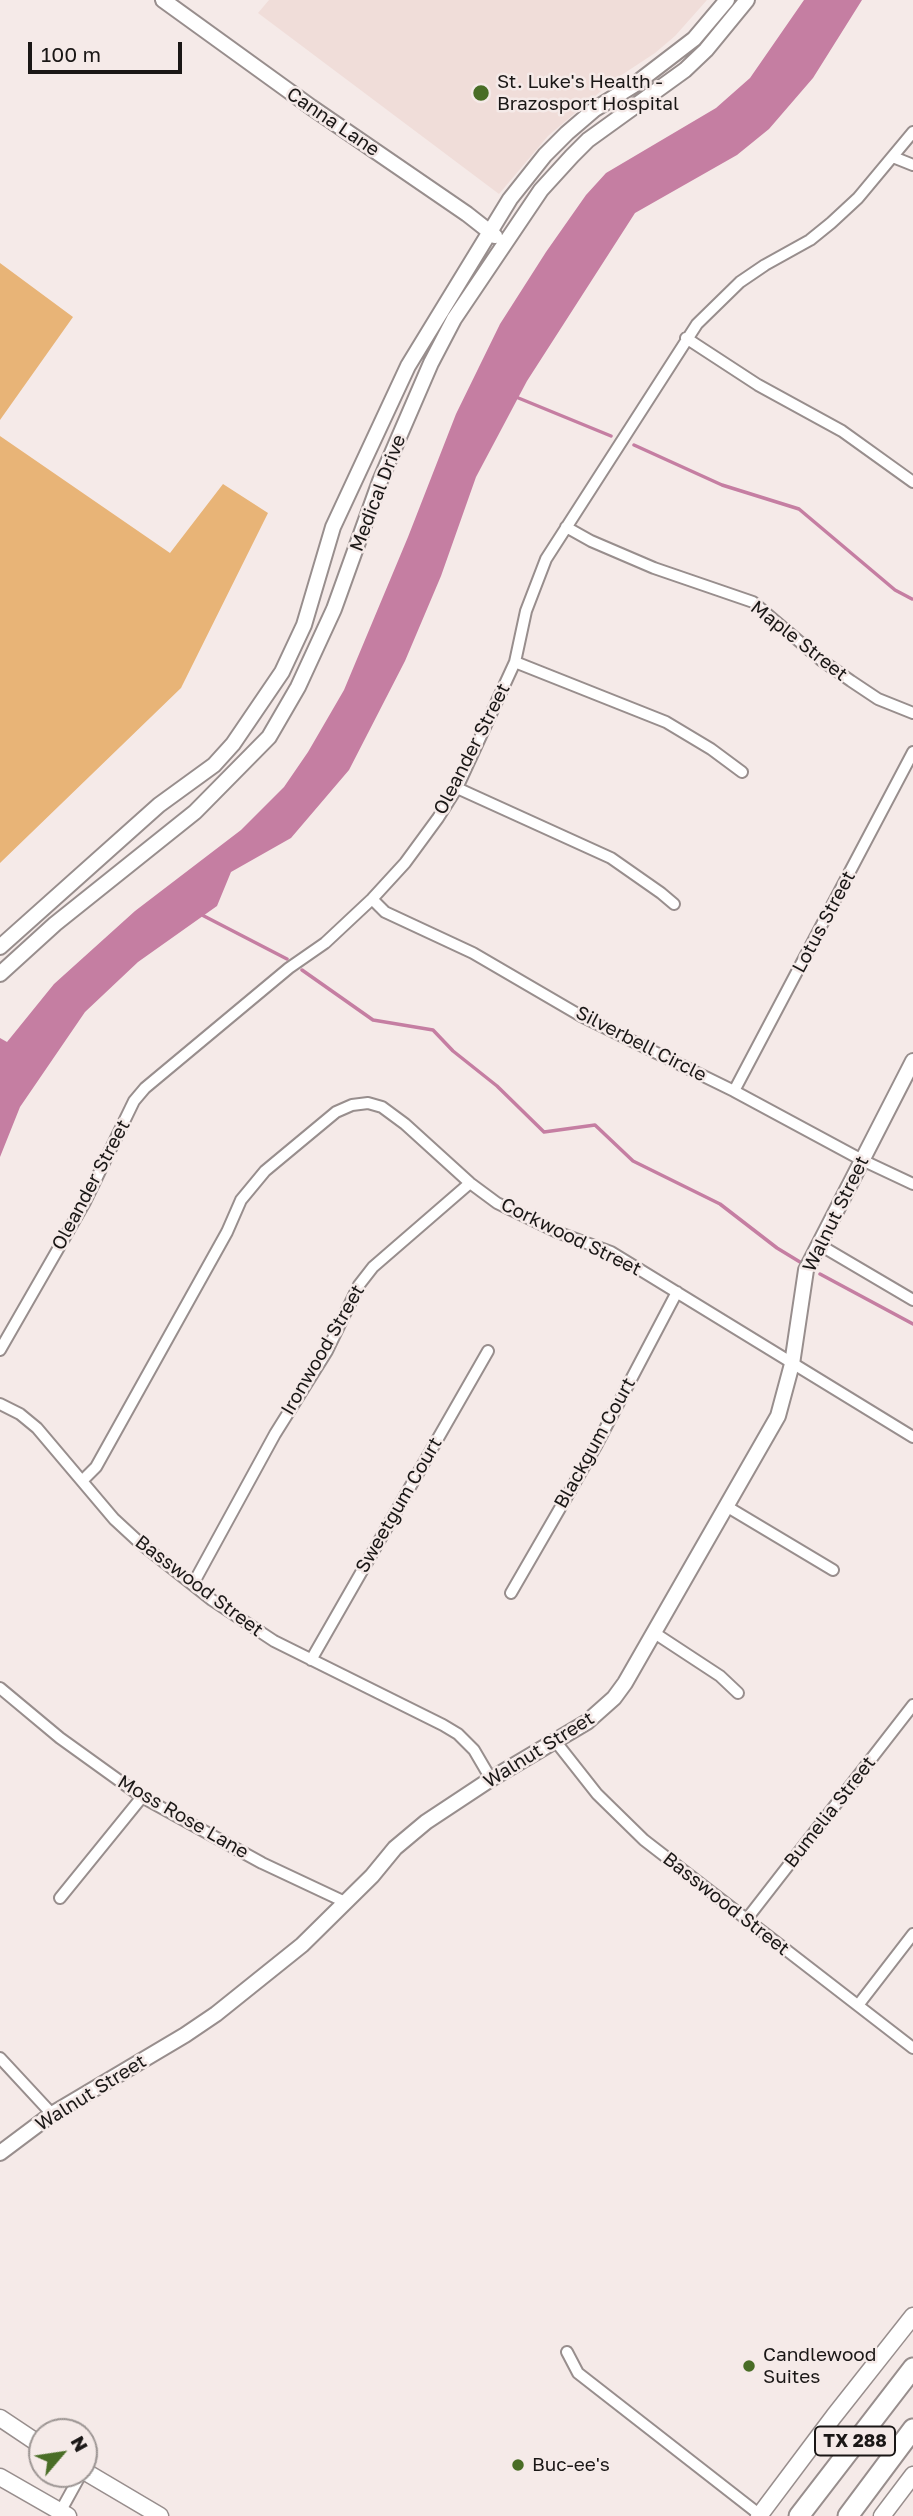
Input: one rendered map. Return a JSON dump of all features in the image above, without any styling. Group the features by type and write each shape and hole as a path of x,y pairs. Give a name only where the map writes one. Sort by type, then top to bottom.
{"highway":[{"name":"TX 288","path":"799,2516 913,2368"},
{"name":"TX 288","path":"848,2516 913,2430"}],"main road":[{"path":"760,2516 913,2316"},
{"path":"0,2418 28,2437"},
{"path":"0,2477 62,2514"},
{"path":"882,2516 912,2480"},
{"path":"98,2481 160,2516"}],"street":[{"name":"Canna Lane","path":"163,0 311,107 457,206 504,243"},
{"name":"Medical Drive","path":"0,947 159,805 214,765 253,716 282,673 304,625 333,527 408,366 489,231 525,179 567,133 595,109 634,86 684,48 727,0"},
{"name":"Medical Drive","path":"0,974 55,924 195,812 269,737 298,687 334,609 380,481 431,363 454,319 541,190 572,156 588,141 685,70 706,50 747,0"},
{"name":"Oleander Street","path":"0,1350 85,1202 134,1101 145,1088 289,968 325,943 372,899 428,834 457,788 515,662 532,593 546,559 696,324 740,282 765,265 795,250 831,223 858,198 913,132"},
{"path":"893,157 913,165"},
{"path":"686,338 758,385 842,431 913,482"},
{"name":"Maple Street","path":"566,527 591,541 654,568 753,602 821,660 851,681 878,699 913,713"},
{"path":"515,662 666,722 711,749 742,772"},
{"name":"Lotus Street","path":"734,1091 913,752"},
{"path":"457,788 611,858 674,904"},
{"name":"Silverbell Circle","path":"372,899 385,912 473,953 582,1016 913,1184"},
{"name":"Walnut Street","path":"0,2153 52,2114 186,2035 216,2014 302,1945 395,1848 426,1822 491,1779 556,1742 601,1712 614,1698 778,1416 792,1364 806,1270 913,1061"},
{"name":"Corkwood Street","path":"82,1481 96,1467 227,1232 241,1200 265,1171 337,1112 352,1105 368,1104 382,1107 405,1124 470,1183 497,1203 533,1221 611,1252 913,1437"},
{"name":"Ironwood Street","path":"192,1584 275,1434 327,1351 359,1285 373,1267 470,1183"},
{"path":"818,1244 913,1300"},
{"name":"Blackgum Court","path":"511,1593 596,1447 677,1292"},
{"name":"Sweetgum Court","path":"311,1660 488,1351"},
{"name":"Basswood Street","path":"0,1404 20,1414 37,1428 114,1519 140,1543 220,1606 274,1641 458,1734 474,1750 491,1779"},
{"path":"726,1506 833,1570"},
{"path":"653,1632 720,1676 738,1693"},
{"path":"0,1705 4,1692"},
{"name":"Moss Rose Lane","path":"4,1692 60,1738 142,1797 262,1863 345,1902"},
{"name":"Bumelia Street","path":"746,1920 913,1705"},
{"name":"Basswood Street","path":"556,1742 617,1816 644,1840 913,2048"},
{"path":"60,1898 142,1797"},
{"path":"859,2004 913,1934"},
{"path":"0,2058 52,2114"},
{"path":"567,2352 578,2372 760,2516"},
{"path":"62,2514 74,2488"}],"shaded area":[{"name":"St. Luke's Health - Brazosport Hospital","path":"269,0 707,0 675,36 614,80 548,136 499,194 258,13"},
{"path":"804,0 862,0 813,78 769,129 737,155 635,213 527,381 476,477 441,576 405,661 349,770 291,838 231,872 217,906 138,962 85,1012 20,1107 0,1157 0,1038 7,1042 54,984 135,911 241,830 284,787 344,690 456,414 500,324 546,252 586,195 606,173 716,108 750,78"},
{"path":"0,263 73,317 0,420"},
{"path":"0,436 170,553 223,484 268,513 181,688 0,863"}],"waterway":[{"path":"516,397 611,436"},
{"path":"634,445 722,485 799,509 895,590 912,599"},
{"path":"202,915 287,959"},
{"path":"302,970 373,1020 433,1030 544,1132 595,1125 633,1161 720,1204 777,1248 800,1262"},
{"path":"820,1274 913,1324"}],"place":[{"name":"St. Luke's Health - Brazosport Hospital","path":"481,93"},
{"name":"Candlewood Suites","path":"749,2366"},
{"name":"Buc-ee's","path":"518,2465"}]}
